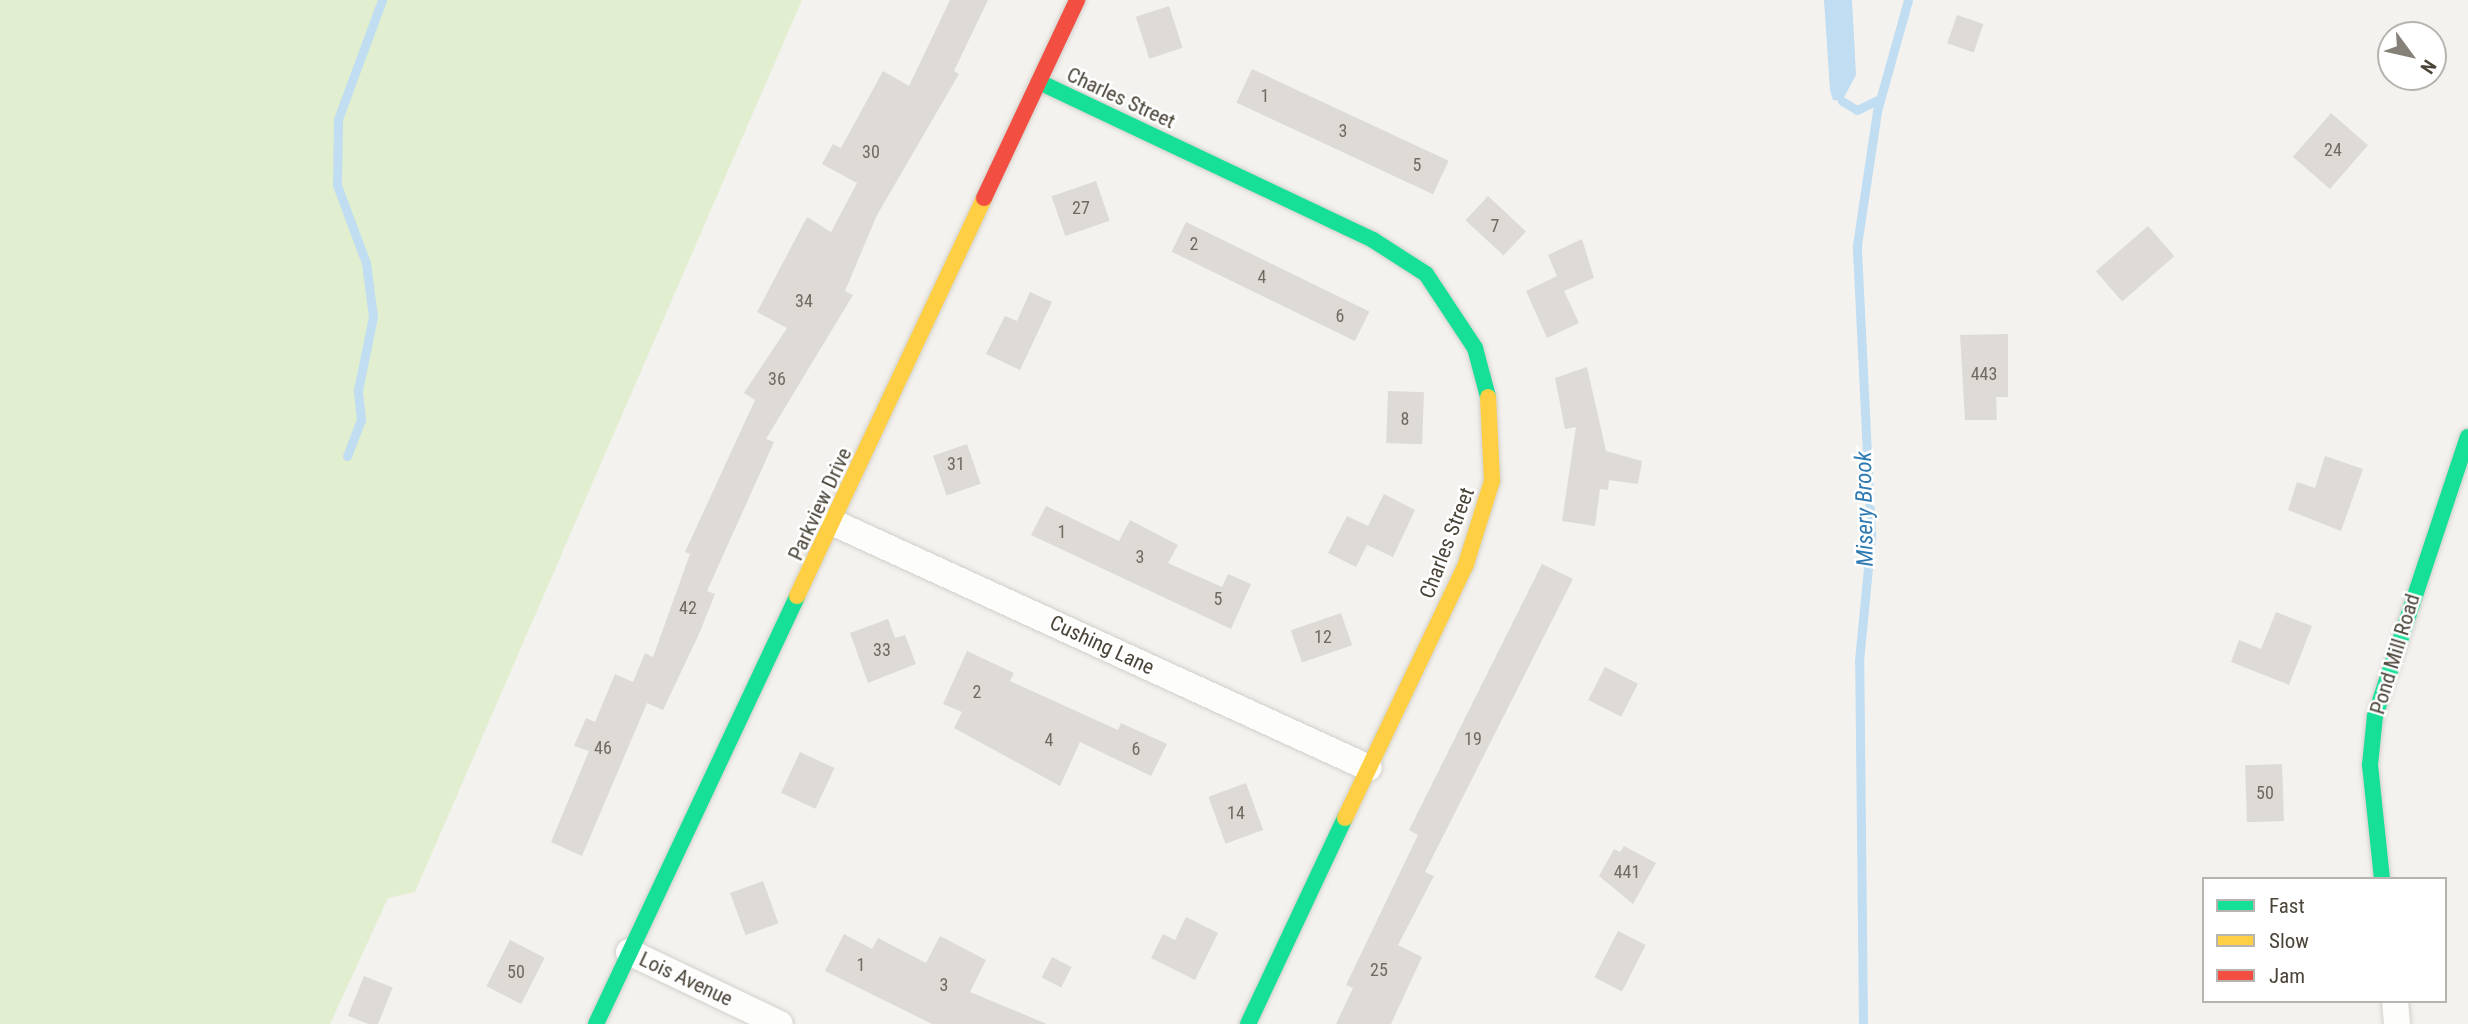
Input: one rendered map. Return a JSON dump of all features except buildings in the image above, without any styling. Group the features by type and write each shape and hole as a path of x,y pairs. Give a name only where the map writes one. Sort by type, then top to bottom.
{"street":[{"name":"Parkview Drive","path":"596,1024 834,523 1077,0"},
{"name":"Charles Street","path":"1039,82 1402,256 1444,296 1475,348 1496,448 1485,516 1248,1024"},
{"name":"Pond Mill Road","path":"2382,877 2370,765 2375,716 2468,437"},
{"name":"Cushing Lane","path":"834,523 1369,768"},
{"name":"Lois Avenue","path":"629,952 780,1024"},
{"path":"2395,1003 2397,1024"}],"green space":[{"path":"0,0 802,0 415,892 388,898 330,1024 0,1024"}],"water":[{"path":"1824,0 1852,0 1856,75 1842,101 1833,100 1830,90"}],"waterway":[{"path":"347,456 361,420 358,390 373,317 366,263 337,185 338,119 382,0"},
{"name":"Misery Brook","path":"1863,1024 1859,661 1871,536 1857,245 1877,111 1908,0"},
{"path":"1842,101 1857,110 1880,99"}],"traffic: fast":[{"path":"1039,82 1373,240 1426,274 1475,348 1488,397"},
{"path":"2382,877 2370,765 2375,716 2468,437"},
{"path":"596,1024 797,596"},
{"path":"1248,1024 1345,818"}],"traffic: slow":[{"path":"797,596 984,198"},
{"path":"1345,818 1466,564 1492,481 1488,397"}],"traffic: jam":[{"path":"984,198 1077,0"}]}
